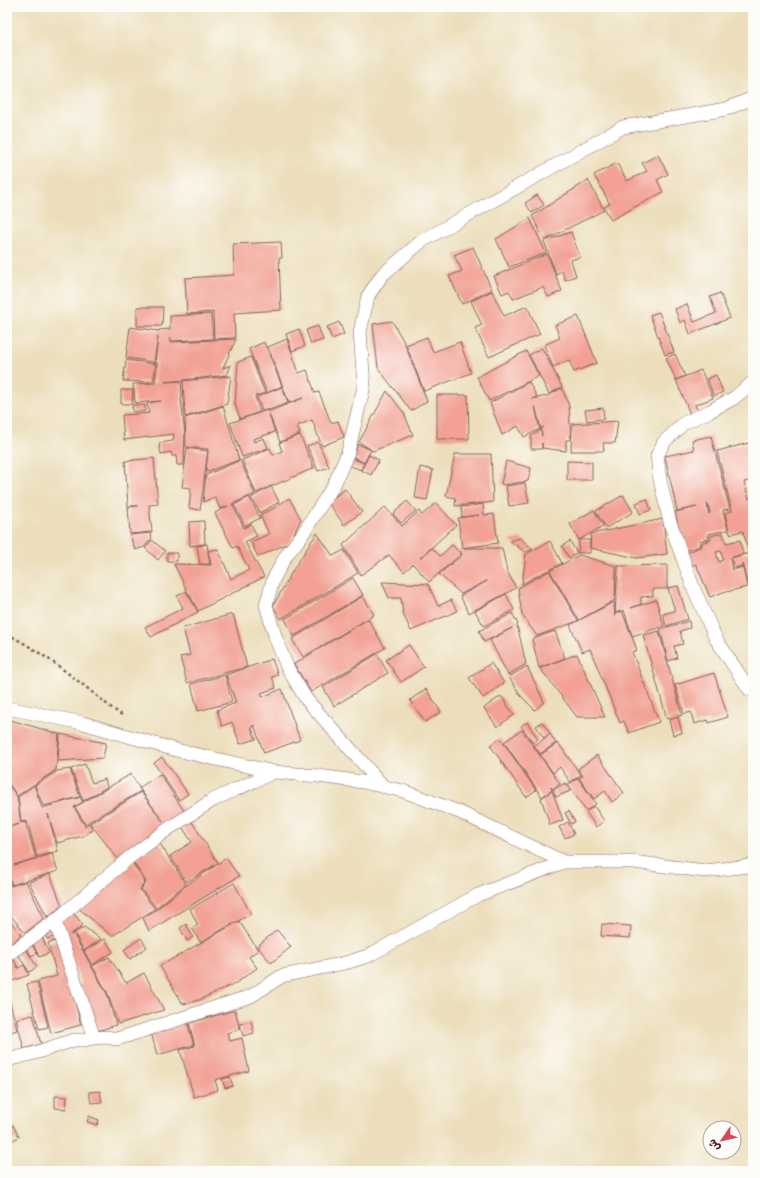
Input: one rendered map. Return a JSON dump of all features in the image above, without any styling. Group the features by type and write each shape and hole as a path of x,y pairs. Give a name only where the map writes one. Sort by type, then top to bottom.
{"lane":[{"path":"383,786 306,699 287,667 276,639 266,605 273,580 285,557 302,535 334,485 348,452 364,386 360,332 368,296 382,275 422,241 623,127 726,109 753,98"},
{"path":"753,382 734,398 684,423 664,442 657,456 660,480 670,522 693,587 716,639 749,689 753,691"},
{"path":"7,708 83,723 176,750 274,772 363,782 404,791 459,812 564,862"},
{"path":"7,955 55,921 130,857 168,829 213,800 274,772"},
{"path":"7,1060 36,1053 74,1040 106,1037 117,1039 251,996 282,976 345,963 368,956 478,895 564,862 632,862 705,871 749,866 753,863"},
{"path":"55,921 94,1038"}],"path":[{"path":"7,634 34,650 88,688 111,708 128,719"}],"building":[{"path":"658,155 668,174 657,180 663,192 611,220 604,207 610,204 594,175 617,163 627,181 647,171 642,163"},
{"path":"588,180 604,210 545,240 532,216"},
{"path":"537,195 544,205 532,213 525,203"},
{"path":"530,218 546,253 509,267 496,239"},
{"path":"571,232 580,257 571,260 576,276 565,280 562,271 556,274 544,241"},
{"path":"281,242 282,258 279,258 281,310 234,313 235,338 214,339 213,312 187,314 185,278 234,275 233,244"},
{"path":"473,247 492,290 462,304 449,276 462,271 454,255"},
{"path":"547,254 562,291 548,297 543,287 513,299 509,291 502,294 494,276"},
{"path":"492,291 504,316 527,306 540,334 489,357 475,328 482,325 471,301"},
{"path":"720,293 730,318 690,334 685,320 680,323 675,309 687,304 694,322 716,313 710,297"},
{"path":"137,307 163,307 162,326 137,326"},
{"path":"659,312 674,352 665,355 650,315"},
{"path":"211,314 213,339 171,341 170,337 171,342 236,339 223,368 231,365 227,375 165,382 181,381 181,399 185,433 184,465 177,465 176,456 172,456 171,452 161,454 159,443 173,441 174,434 124,440 122,415 149,413 147,403 161,401 135,403 133,384 155,383 157,362 155,363 158,337 154,362 126,358 130,327 159,331 170,329 170,316"},
{"path":"578,316 597,363 574,372 569,360 553,367 544,345 560,338 555,325"},
{"path":"392,321 404,342 427,401 411,411 378,368 373,324"},
{"path":"339,322 344,334 332,339 327,327"},
{"path":"318,326 323,340 311,344 306,330"},
{"path":"299,329 305,346 292,351 286,334"},
{"path":"427,337 433,352 460,342 471,373 424,391 406,345"},
{"path":"287,339 299,373 307,370 315,393 319,392 331,423 338,421 344,437 322,446 312,420 297,426 300,434 280,442 269,414 275,432 253,439 254,442 264,438 268,448 242,457 230,423 267,410 268,412 303,398 289,403 268,347"},
{"path":"264,342 282,386 267,393 249,349"},
{"path":"542,348 562,387 549,394 529,355"},
{"path":"526,351 539,376 489,401 477,377"},
{"path":"675,354 685,376 676,380 666,358"},
{"path":"251,357 265,393 255,396 260,412 240,419 235,404 238,362"},
{"path":"126,360 156,364 153,382 123,381"},
{"path":"701,370 713,398 695,405 698,411 690,414 676,380"},
{"path":"716,375 723,392 714,396 707,379"},
{"path":"231,376 227,404 185,417 183,381"},
{"path":"529,382 537,397 532,399 547,396 562,388 569,406 571,440 566,440 566,451 542,448 531,449 531,436 541,430 542,436 541,429 535,406 540,429 524,437 518,426 502,435 490,403"},
{"path":"282,387 288,403 262,411 257,397"},
{"path":"121,390 133,390 132,404 121,404"},
{"path":"387,391 404,413 413,435 373,451 359,442"},
{"path":"437,395 468,395 469,439 437,439"},
{"path":"132,405 145,405 145,411 133,412"},
{"path":"223,406 239,460 206,472 208,449 186,447 185,418"},
{"path":"603,408 604,419 587,421 585,410"},
{"path":"618,421 615,443 603,443 604,451 571,451 572,424"},
{"path":"300,435 314,468 256,493 242,460 270,448 273,455 282,451 279,443"},
{"path":"711,436 730,509 723,510 728,530 708,534 709,539 699,541 700,546 684,551 675,512 697,507 677,511 665,456 694,450 692,440","holes":["707,504 710,513 709,514"]},
{"path":"318,442 329,467 318,471 307,446"},
{"path":"753,442 753,455 749,456 751,466 753,466 753,480 744,482 749,499 753,498 753,586 748,587 742,563 742,566 734,568 731,558 749,553 743,531 730,534 725,513 732,511 717,451"},
{"path":"358,444 371,450 364,463 353,457"},
{"path":"187,448 208,451 200,510 189,508 191,488 182,487"},
{"path":"455,454 491,454 493,502 455,506 456,498 446,496"},
{"path":"369,455 379,460 371,475 361,470"},
{"path":"154,458 158,504 149,505 152,532 130,534 128,507 138,506 128,506 125,461"},
{"path":"351,458 364,463 361,470 348,465"},
{"path":"240,460 255,494 232,504 244,528 251,524 257,536 245,542 264,577 198,611 174,564 211,565 208,551 218,549 231,579 249,570 237,546 233,548 215,513 228,506 220,509 215,497 203,502 206,475"},
{"path":"506,461 531,468 528,481 504,485 501,484"},
{"path":"567,461 592,462 592,480 567,480"},
{"path":"420,467 433,470 427,500 415,498"},
{"path":"525,483 529,503 509,506 506,486"},
{"path":"271,486 279,502 260,513 251,498"},
{"path":"345,489 362,512 344,525 328,502"},
{"path":"623,495 633,512 606,528 596,511"},
{"path":"249,497 260,518 245,526 234,505"},
{"path":"289,498 301,519 290,542 258,557 251,542 269,534 260,515"},
{"path":"647,499 651,510 640,514 636,503"},
{"path":"407,501 416,511 401,523 393,514"},
{"path":"436,503 456,525 420,558 432,548 440,556 452,545 461,554 429,582 413,564 404,572 389,555 361,575 343,545 385,507 402,526 419,511 422,515"},
{"path":"483,504 484,515 494,514 498,543 462,548 458,518 479,515 462,517 461,507"},
{"path":"594,510 603,526 579,540 570,524"},
{"path":"663,519 667,554 637,558 590,548 591,534"},
{"path":"204,521 205,544 190,546 189,522"},
{"path":"150,533 152,538 144,547 135,550 130,535"},
{"path":"317,533 333,556 344,550 358,573 281,619 273,606 293,570"},
{"path":"723,533 726,543 740,540 743,554 730,558 732,570 743,567 747,587 726,591 710,597 696,564 691,566 685,554 702,546 701,543 711,540 710,536","holes":["721,551 723,560 719,562 716,552"]},
{"path":"520,538 533,549 525,552 510,541"},
{"path":"152,540 165,551 158,560 145,548"},
{"path":"579,540 590,540 590,553 578,553"},
{"path":"550,541 562,563 522,584 526,554"},
{"path":"570,541 577,553 569,558 562,546"},
{"path":"207,544 210,564 200,564 197,546"},
{"path":"460,548 502,548 507,571 516,588 469,613 460,596 487,581 461,594 439,574 462,555"},
{"path":"167,553 177,553 177,561 167,561"},
{"path":"579,555 616,566 615,600 579,620 550,571"},
{"path":"667,565 667,589 653,589 653,596 641,597 641,604 631,608 656,600 664,626 632,636 624,610 615,613 618,566"},
{"path":"549,571 578,621 537,636 522,615 518,588"},
{"path":"353,578 363,595 294,636 285,619"},
{"path":"382,582 428,584 438,606 451,600 457,611 411,631 403,614 401,598 389,598"},
{"path":"678,586 688,619 666,626 663,614 675,611 668,588"},
{"path":"186,591 198,612 151,637 145,627 183,608 177,596"},
{"path":"506,594 514,610 484,626 475,611"},
{"path":"363,596 374,615 303,657 292,639"},
{"path":"614,602 615,617 615,614 622,611 637,650 632,652 659,722 629,733 624,721 620,723 590,649 582,652 570,625"},
{"path":"512,613 518,624 526,664 508,675 490,640 512,628 484,642 479,631"},
{"path":"233,614 247,667 187,683 180,657 190,655 183,628"},
{"path":"368,619 385,648 311,692 294,664"},
{"path":"689,621 690,628 680,631 683,644 674,646 677,658 668,661 660,629"},
{"path":"555,631 565,658 539,668 532,639"},
{"path":"659,631 682,715 667,719 643,635"},
{"path":"409,645 424,667 401,682 386,660"},
{"path":"377,654 388,673 334,706 323,687"},
{"path":"577,654 605,717 577,717 540,668"},
{"path":"272,659 278,675 272,677 276,688 261,693 262,697 282,689 300,740 264,753 254,725 251,727 256,739 240,744 232,722 222,726 217,710 236,703 226,675"},
{"path":"491,663 504,683 483,698 469,678"},
{"path":"527,666 544,702 535,710 521,696 509,677"},
{"path":"714,673 728,717 709,723 708,720 694,724 691,712 684,714 675,685"},
{"path":"225,675 232,702 198,711 191,684"},
{"path":"426,689 441,712 425,722 410,700"},
{"path":"501,696 514,715 497,727 484,708"},
{"path":"678,717 682,733 673,735 669,720"},
{"path":"7,719 59,734 56,770 17,796 7,781"},
{"path":"527,722 538,739 533,743 521,726"},
{"path":"542,722 550,733 544,738 536,726"},
{"path":"522,730 560,784 552,789 551,787 552,790 542,797 504,742"},
{"path":"60,734 106,743 103,758 58,761"},
{"path":"550,734 556,743 540,754 534,746"},
{"path":"500,738 536,790 526,797 490,745"},
{"path":"558,743 581,775 570,782 560,767 553,773 540,755"},
{"path":"597,755 624,793 612,802 605,791 594,799 579,778 583,776 578,769"},
{"path":"162,757 188,794 179,800 154,763"},
{"path":"85,764 92,783 105,779 107,787 83,801 71,769"},
{"path":"70,769 80,797 43,806 35,785 57,771"},
{"path":"131,774 141,791 85,824 75,807"},
{"path":"160,774 186,814 121,863 90,823 141,792 163,821 139,788"},
{"path":"578,778 596,804 586,811 568,785"},
{"path":"7,783 17,796 21,823 25,822 36,858 14,865 52,854 58,871 12,885 7,869 7,828 19,824 7,827"},
{"path":"565,783 570,791 556,797 553,790"},
{"path":"34,785 42,808 80,797 83,802 74,807 85,826 89,823 93,830 83,836 57,843 48,814 58,851 37,857 27,821 21,822 18,797"},
{"path":"552,791 563,820 550,825 541,798"},
{"path":"594,806 604,821 596,827 586,812"},
{"path":"569,811 575,822 571,824 565,813"},
{"path":"190,819 218,863 187,882 170,856 192,842 181,825"},
{"path":"568,822 574,834 565,838 559,827"},
{"path":"159,842 186,884 156,908 141,889 146,882 133,862"},
{"path":"226,858 239,876 149,931 143,918"},
{"path":"132,862 145,882 140,890 155,909 112,936 77,907 104,888"},
{"path":"7,874 11,886 26,881 44,918 25,933 7,911"},
{"path":"50,874 62,906 47,917 29,882"},
{"path":"234,883 251,914 200,942 192,928 198,925 190,909"},
{"path":"71,910 83,925 70,935 73,933 107,994 116,1025 98,1031 59,919"},
{"path":"7,917 21,935 7,948"},
{"path":"239,921 258,950 249,957 257,968 236,983 199,1000 183,1004 160,966"},
{"path":"186,924 193,937 187,941 180,928"},
{"path":"602,924 631,926 630,938 601,936"},
{"path":"51,927 54,937 47,939 43,930"},
{"path":"84,927 101,939 84,951 74,933"},
{"path":"277,930 291,947 271,963 257,946"},
{"path":"41,935 49,953 39,957 31,939"},
{"path":"141,938 147,947 130,959 124,950"},
{"path":"105,939 113,952 92,965 84,951"},
{"path":"59,940 81,1025 51,1033 38,981 57,976 48,943"},
{"path":"30,941 37,953 31,956 25,945"},
{"path":"24,946 37,967 29,972 16,951"},
{"path":"12,956 18,968 24,965 29,975 12,981 7,968 7,959"},
{"path":"109,957 126,983 144,973 164,1010 118,1024 107,992 92,966"},
{"path":"37,982 48,1027 39,1029 27,984"},
{"path":"7,998 9,998 17,1030 7,1033"},
{"path":"235,1010 240,1029 227,1033 230,1041 242,1038 249,1071 215,1080 218,1090 194,1097 180,1050 195,1046 189,1023"},
{"path":"33,1015 41,1044 24,1049 16,1019"},
{"path":"251,1021 254,1033 243,1036 240,1024"},
{"path":"187,1022 194,1045 157,1055 151,1032"},
{"path":"230,1077 233,1086 225,1088 222,1079"},
{"path":"100,1091 102,1102 91,1103 89,1092"},
{"path":"55,1096 67,1097 66,1109 55,1108"},
{"path":"89,1116 99,1120 97,1125 87,1122"},
{"path":"13,1125 19,1137 7,1143 7,1128"}]}
